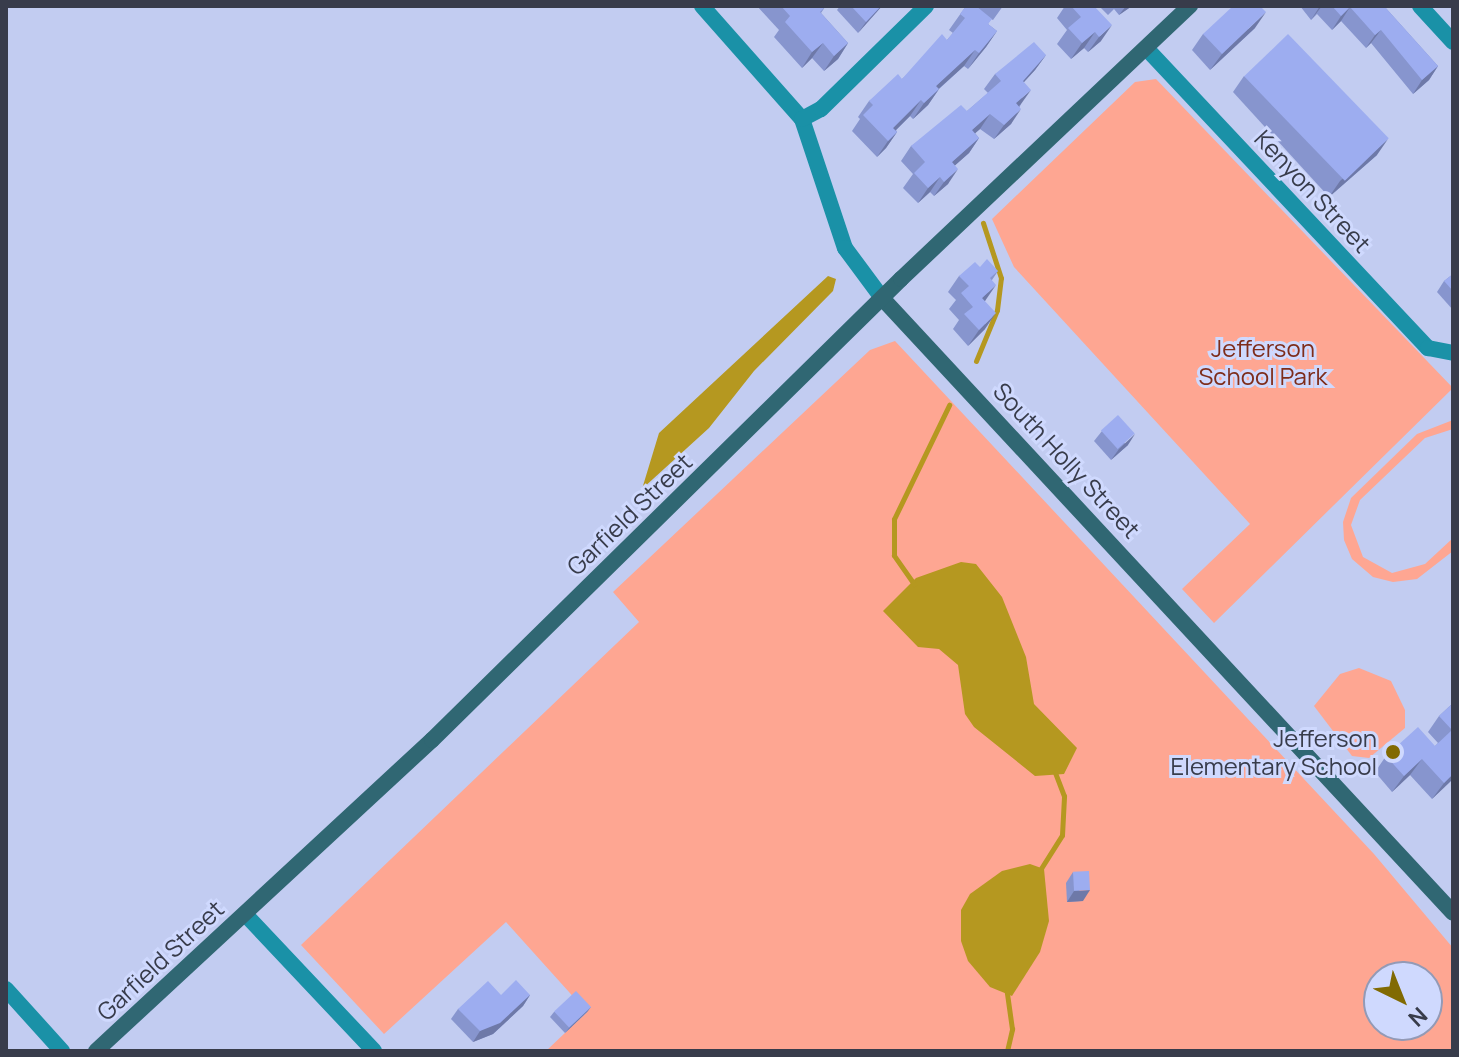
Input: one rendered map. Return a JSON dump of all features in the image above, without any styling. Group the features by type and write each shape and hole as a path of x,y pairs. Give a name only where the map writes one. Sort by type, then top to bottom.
{"main road":[{"name":"Garfield Street","path":"96,1051 432,740 882,298 1190,6"},
{"name":"South Holly Street","path":"882,298 1453,913"}],"street":[{"name":"South Holly Street","path":"702,6 802,119 845,248 882,298"},
{"path":"802,119 821,109 926,6"},
{"path":"1420,6 1453,42"},
{"name":"Kenyon Street","path":"1146,48 1428,348 1453,353"},
{"path":"245,914 374,1051"},
{"path":"6,989 62,1051"}],"green space":[{"name":"Jefferson School Park","path":"1156,79 1453,388 1214,623 1182,589 1250,524 1014,267 992,219 1135,82"},
{"path":"895,341 1374,854 1453,948 1453,1051 546,1051 587,1012 506,922 384,1034 301,945 639,622 613,592 870,350"},
{"path":"1453,420 1453,429 1425,438 1360,500 1351,525 1363,557 1392,573 1425,564 1453,538 1453,551 1417,579 1393,582 1373,577 1352,559 1344,540 1343,522 1351,498 1417,434"},
{"path":"1359,668 1391,681 1405,710 1405,728 1369,758 1352,756 1314,706 1340,674"}],"shaded area":[{"path":"828,276 836,279 833,291 754,371 709,428 642,489 659,433"},
{"path":"961,562 976,564 1002,597 1026,657 1034,704 1077,748 1064,774 1035,776 974,727 965,714 958,665 939,649 918,647 883,611 916,578"},
{"path":"1030,864 1044,869 1049,921 1040,952 1012,996 990,987 968,961 961,941 961,910 970,894 1002,871"}],"building":[{"path":"781,6 824,6 820,12 848,43 834,56 823,43 812,52 785,22 790,16"},
{"path":"851,6 881,6 866,22"},
{"path":"966,6 976,6 992,19 988,24 997,31 979,53 975,50 936,86 939,89 924,103 921,100 893,128 897,132 888,141 863,115 873,105 869,101 898,74 902,79 942,34 947,40 965,18 960,14"},
{"path":"1071,6 1094,6 1112,25 1099,37 1095,32 1082,43 1068,28 1081,17"},
{"path":"1233,6 1260,6 1266,12 1222,54 1203,34"},
{"path":"1332,6 1384,6 1438,66 1422,80 1381,30 1375,35 1350,7 1341,16"},
{"path":"1288,34 1389,138 1345,181 1244,76"},
{"path":"1034,42 1046,55 1023,81 1031,90 1016,103 1021,109 1004,125 990,114 972,130 979,138 952,162 958,169 944,182 940,177 928,188 914,173 925,162 911,146 961,105 967,111 1001,81 995,74"},
{"path":"987,259 998,271 990,278 996,285 982,298 996,313 979,330 964,314 973,307 961,293 969,286 959,276 975,262 980,267"},
{"path":"1453,274 1453,291 1444,281"},
{"path":"1118,415 1135,434 1118,449 1101,430"},
{"path":"1453,703 1453,774 1444,783 1422,759 1404,776 1386,756 1418,727 1435,746 1452,730 1439,716"},
{"path":"1089,871 1090,890 1074,891 1073,872"},
{"path":"516,980 530,995 500,1023 480,1031 458,1009 488,981 501,995"},
{"path":"576,991 591,1007 569,1028 554,1011"}],"waterway":[{"path":"976,361 997,310 1001,278 983,223"},
{"path":"914,584 894,555 894,519 949,405"},
{"path":"1040,870 1062,835 1064,796 1055,773"},
{"path":"1007,992 1012,1029 1007,1051"}],"place":[{"name":"Jefferson Elementary School","path":"1393,752"}]}
